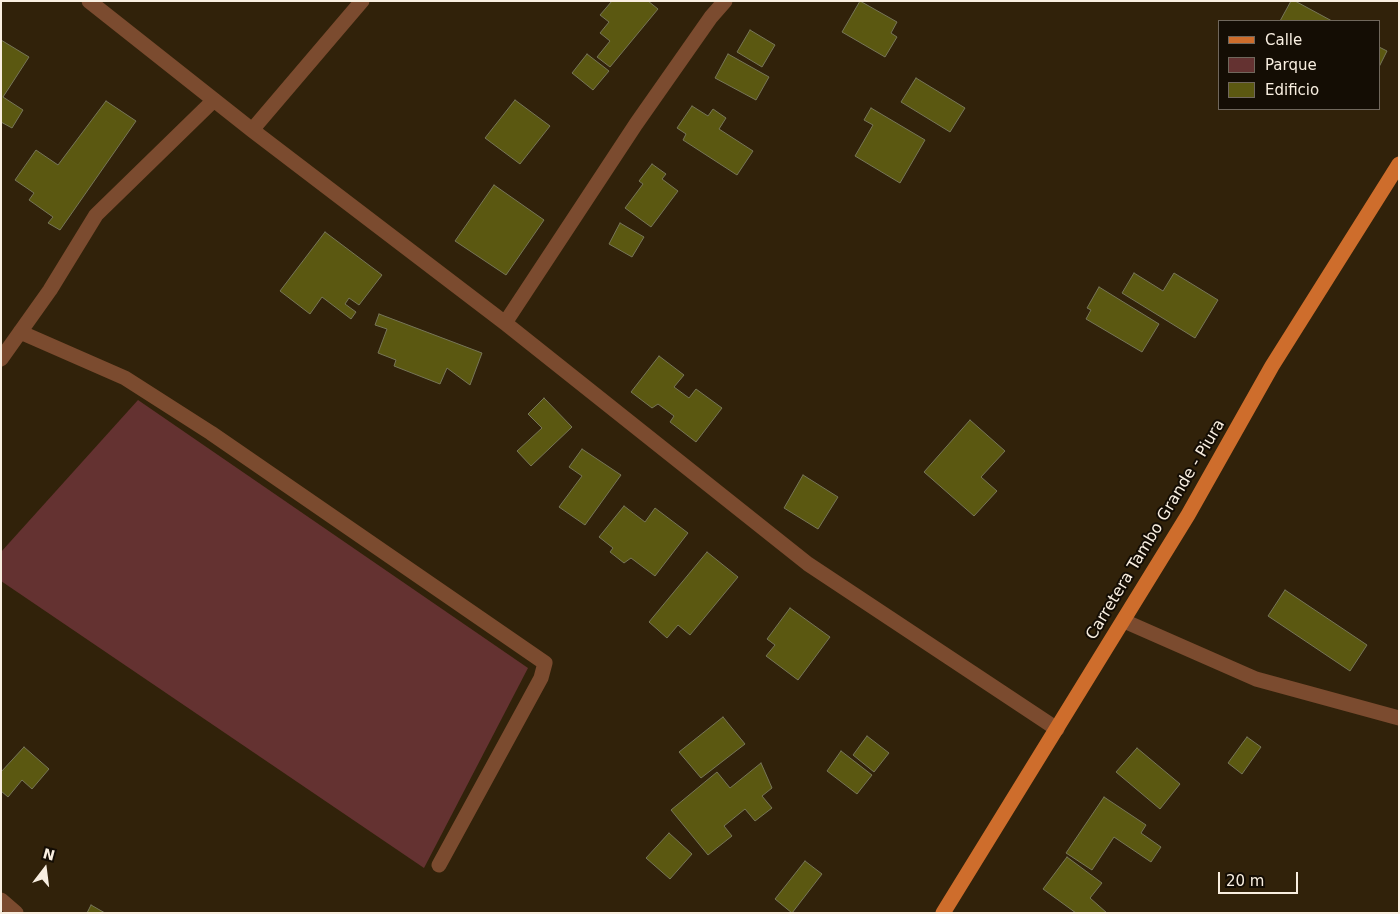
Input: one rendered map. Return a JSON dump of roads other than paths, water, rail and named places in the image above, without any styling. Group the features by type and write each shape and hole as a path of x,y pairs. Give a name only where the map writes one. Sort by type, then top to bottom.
{"main road":[{"name":"Carretera Tambo Grande - Piura","path":"943,913 1188,515 1272,366 1399,164"}],"street":[{"path":"89,1 252,130 504,323 808,564 1057,729"},
{"path":"252,130 362,1"},
{"path":"504,323 636,124 711,17 725,1"},
{"path":"1,359 50,290 96,215 214,100"},
{"path":"20,332 125,378 211,433 546,663 541,678 439,865"},
{"path":"1124,620 1256,679 1399,718"},
{"path":"1,900 16,913"}]}
